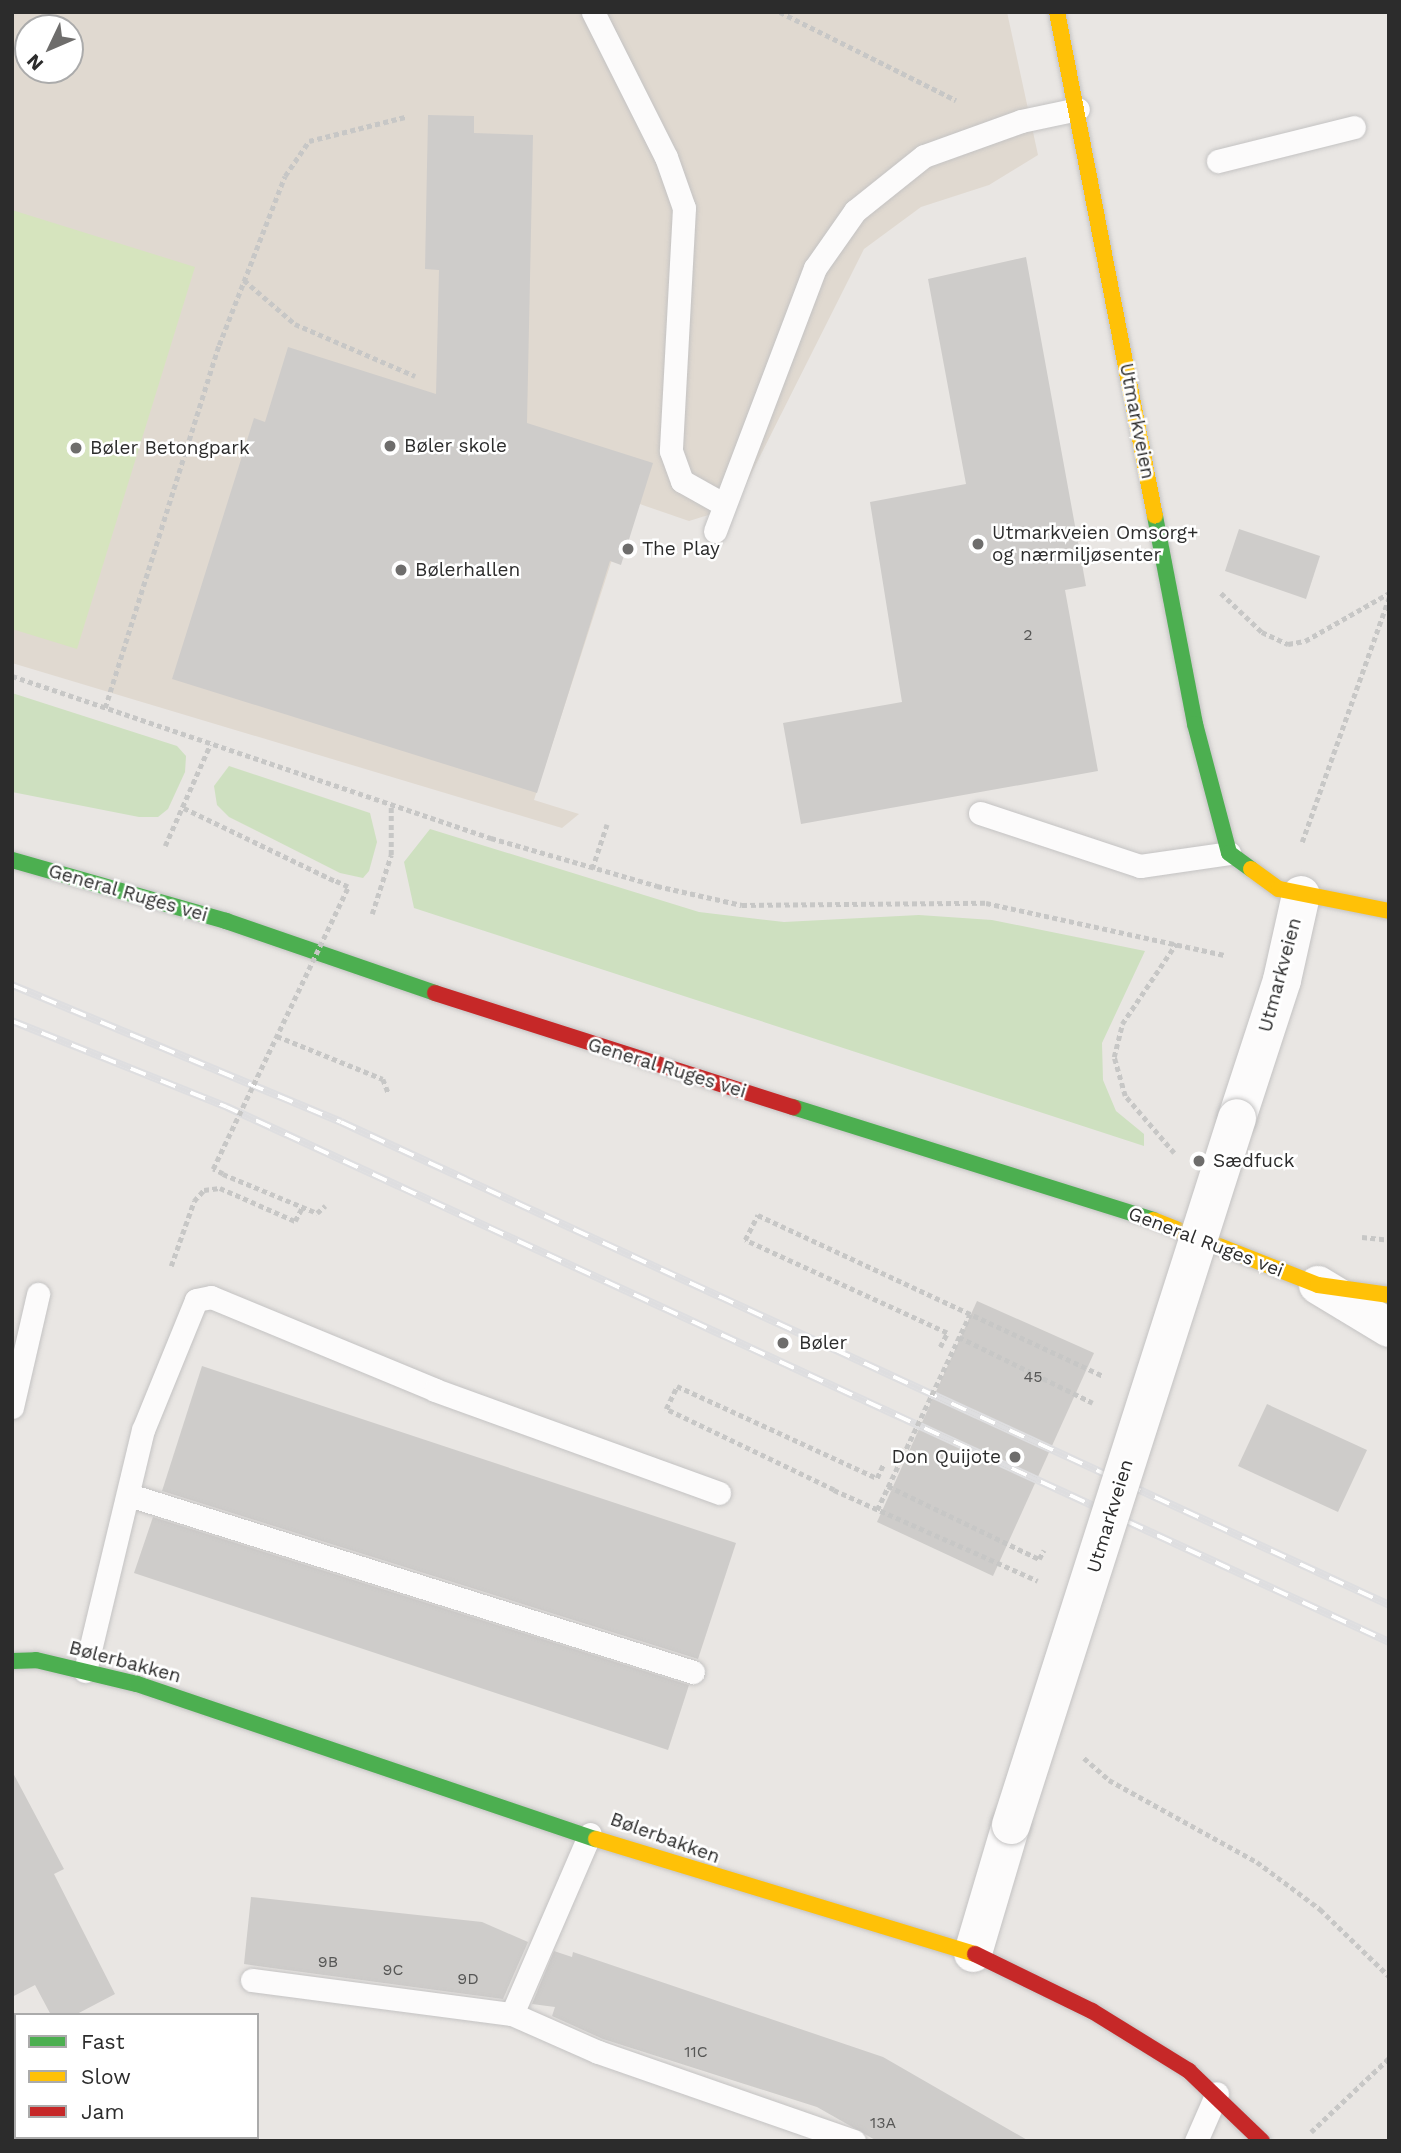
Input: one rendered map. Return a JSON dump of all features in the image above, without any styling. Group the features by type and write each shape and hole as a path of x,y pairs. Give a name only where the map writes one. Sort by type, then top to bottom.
{"street":[{"name":"Utmarkveien","path":"973,1953 1147,1396 1282,980 1301,895 1262,880 1229,853 1195,724 1078,109 1057,12"},
{"name":"General Ruges vei","path":"12,860 226,921 492,1013 1174,1226 1318,1285 1389,1328"},
{"path":"1301,895 1389,911"},
{"name":"General Ruges vei","path":"1318,1285 1389,1295"},
{"name":"Bølerbakken","path":"12,1661 86,1671 590,1834 741,1888 973,1953 1091,2011 1217,2093 1262,2141"}],"lane":[{"path":"593,12 666,157 684,208 671,451 682,481 723,504"},
{"path":"715,531 723,504 815,268 855,211 924,156 1007,125 1078,109"},
{"path":"1218,161 1354,127"},
{"path":"980,813 1140,866 1229,853"},
{"path":"12,1407 38,1294"},
{"path":"86,1671 106,1564 129,1495 143,1430 196,1300 211,1297 435,1390 719,1493"},
{"path":"129,1495 693,1672"},
{"path":"512,2014 590,1834"},
{"path":"252,1980 512,2014 598,2052 854,2141"},
{"path":"1195,2141 1217,2093"}],"path":[{"path":"780,12 1007,125"},
{"path":"105,708 244,280 285,176 309,141 405,117"},
{"path":"244,280 295,324 415,376"},
{"path":"1215,587 1262,632 1288,644 1305,641 1389,595"},
{"path":"1301,843 1389,595"},
{"path":"12,676 211,745 592,869 742,905 907,899 1013,906 1224,956"},
{"path":"165,846 211,745"},
{"path":"372,914 391,855 391,804"},
{"path":"184,808 348,887 213,1169 317,1213 325,1206"},
{"path":"592,869 607,824"},
{"path":"1176,944 1122,1024 1114,1056 1125,1096 1183,1166"},
{"path":"277,1036 383,1079 388,1093"},
{"path":"226,1191 295,1222 303,1206"},
{"path":"940,1347 947,1333 746,1240 758,1215 1147,1396"},
{"path":"877,1510 970,1314"},
{"path":"959,1337 1093,1403 1087,1415"},
{"path":"883,1465 877,1478 677,1386 666,1409 877,1510 1084,1601"},
{"path":"888,1486 1039,1559 1048,1541"},
{"path":"1151,1802 1278,1878 1389,1976"},
{"path":"1309,2134 1389,2058"}],"shaded area":[{"name":"Bøler skole","path":"12,12 1007,12 1038,155 989,185 921,207 864,249 742,492 718,512 689,521 631,501 534,800 579,814 562,828 12,663"}],"green space":[{"name":"Bøler Betongpark","path":"12,210 195,267 77,649 12,629"},
{"path":"12,693 177,746 186,756 185,772 168,809 158,817 139,817 12,792"},
{"path":"229,766 370,813 377,842 369,871 363,878 340,873 229,817 217,805 214,786"},
{"path":"430,829 699,912 784,922 919,915 992,920 1145,951 1102,1043 1103,1080 1116,1111 1144,1134 1144,1146 414,908 404,862"}],"building":[{"name":"Bølerhallen","path":"428,115 474,116 474,133 533,135 527,423 653,463 621,565 610,561 537,793 172,679 254,418 265,422 288,347 436,394 439,270 425,269"},
{"name":"Utmarkveien Omsorg+ og nærmiljøsenter","path":"1026,257 1086,586 1065,590 1098,771 801,824 783,723 902,702 870,502 966,484 928,279"},
{"path":"1239,529 1320,556 1306,599 1225,571"},
{"path":"977,1301 1094,1353 993,1576 877,1522"},
{"path":"202,1366 736,1543 698,1659 162,1491"},
{"path":"1267,1404 1367,1450 1338,1512 1238,1466"},
{"path":"153,1517 689,1685 668,1750 134,1573"},
{"path":"12,1771 64,1869 54,1874 115,1994 79,2013 50,2013 35,1985 12,1997"},
{"path":"251,1897 482,1922 528,1942 503,1999 244,1964"},
{"path":"554,1951 572,1957 573,1952 883,2057 1029,2141 877,2141 817,2107 603,2039 552,2016 555,2007 532,2004"}],"railway":[{"path":"12,985 341,1122 1389,1605"},
{"path":"12,1021 227,1107 1389,1642"}],"traffic: fast":[{"path":"1155,516 1195,724 1229,853 1251,869"},
{"path":"12,860 226,921 435,993"},
{"path":"793,1107 1153,1220"},
{"path":"12,1661 36,1660 137,1684 596,1839"}],"traffic: slow":[{"path":"1057,12 1155,516"},
{"path":"1251,869 1279,889 1389,911"},
{"path":"1153,1220 1318,1285 1389,1295"},
{"path":"596,1839 975,1954"}],"traffic: jam":[{"path":"435,993 793,1107"},
{"path":"975,1954 1092,2011 1189,2071 1262,2141"}],"place":[{"name":"Bøler skole","path":"390,446"},
{"name":"Bøler Betongpark","path":"76,448"},
{"name":"Utmarkveien Omsorg+ og nærmiljøsenter","path":"978,544"},
{"name":"The Play","path":"628,549"},
{"name":"Bølerhallen","path":"401,570"},
{"name":"Sædfuck","path":"1199,1161"},
{"name":"Bøler","path":"783,1343"},
{"name":"Don Quijote","path":"1015,1457"}]}
